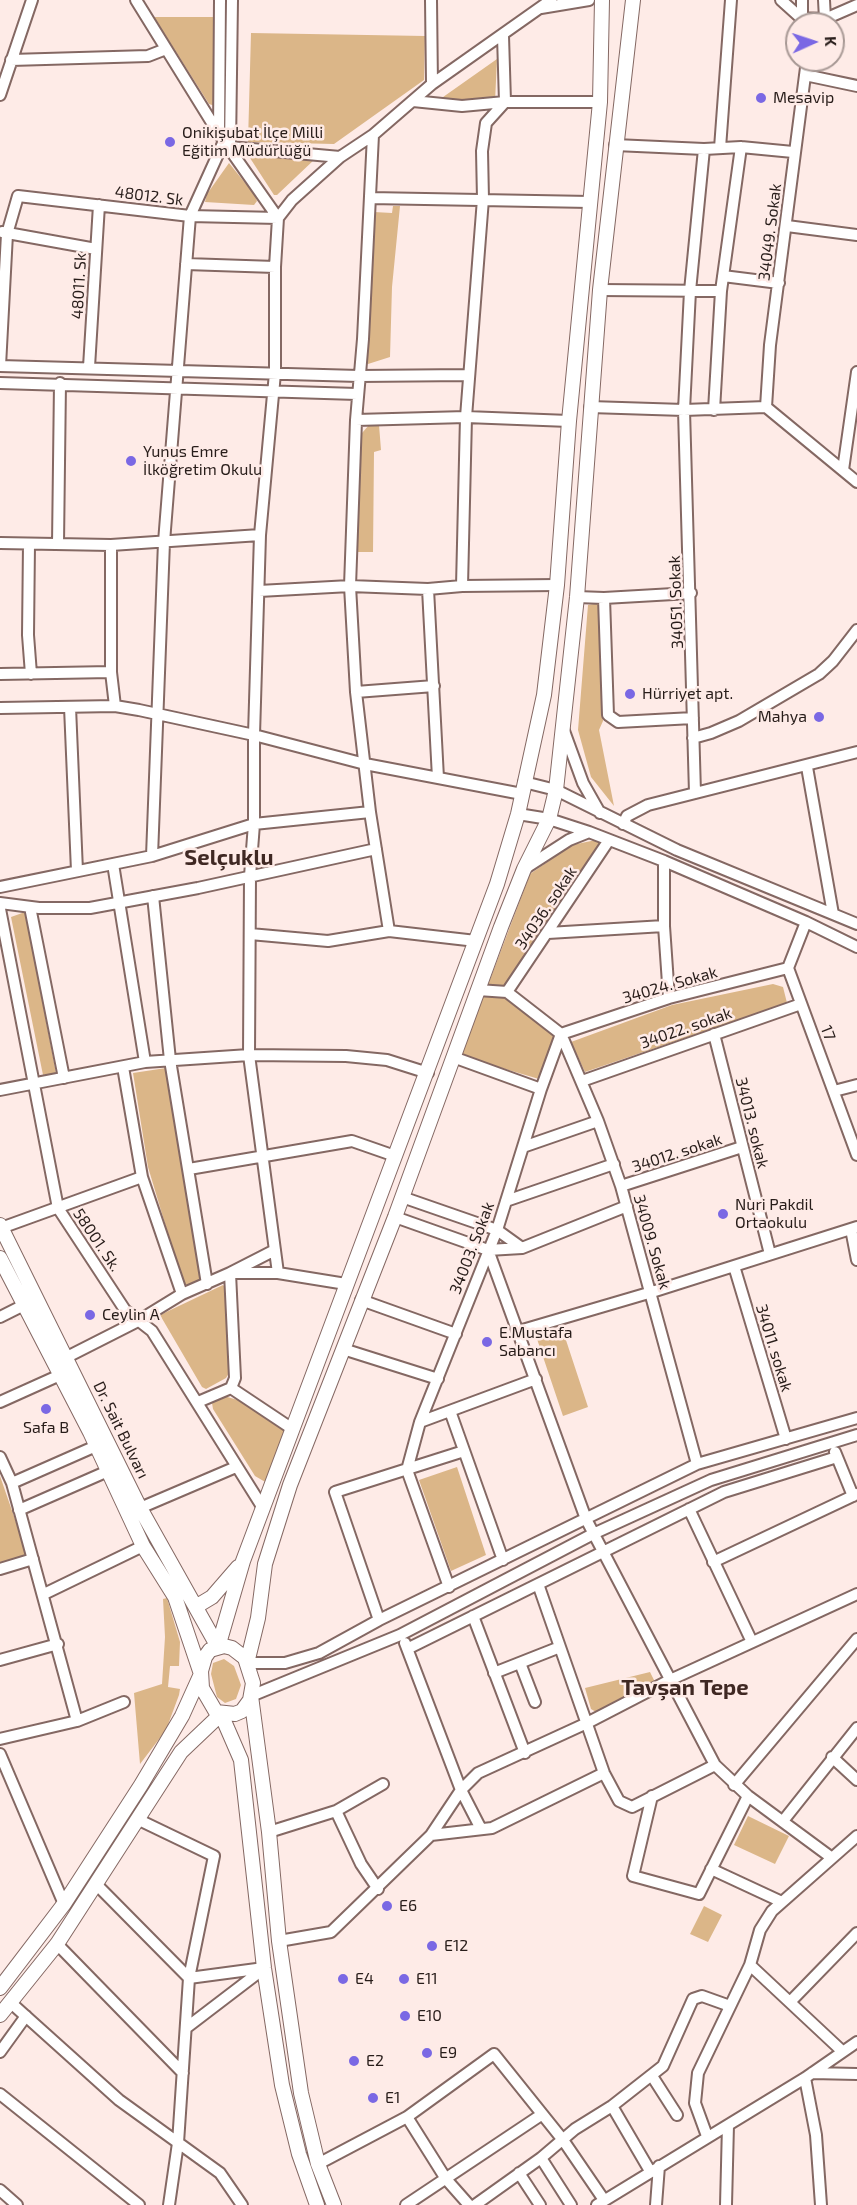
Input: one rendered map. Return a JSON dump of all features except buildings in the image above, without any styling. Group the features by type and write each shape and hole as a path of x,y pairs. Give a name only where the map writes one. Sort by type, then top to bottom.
{"main road":[{"path":"218,1647 243,1561 345,1284 428,1073 497,884 518,814 544,695 557,585 569,421 600,102 603,0"},
{"path":"247,1663 258,1618 265,1564 291,1485 395,1217 477,990 524,869 549,819 556,790 577,597 600,290 633,0"},
{"name":"Dr. Sait Bulvarı","path":"1,1226 140,1508 218,1647"},
{"name":"Dr. Sait Bulvarı","path":"0,1258 96,1446 143,1546 175,1597 201,1674"},
{"path":"197,1606 212,1597 243,1561"},
{"path":"0,1988 64,1904 141,1785 182,1716 201,1674 205,1657 210,1650 218,1647 232,1648 240,1653 247,1663 253,1683 251,1696 269,1832 279,1941 301,2093 318,2164 334,2205"},
{"path":"201,1674 206,1698 216,1712 221,1714 242,1711 251,1696"},
{"path":"0,2015 57,1944 181,1752 221,1714"},
{"path":"221,1714 242,1760 264,1968 282,2085 299,2154 317,2205"}],"street":[{"path":"0,95 7,62 32,0"},
{"path":"136,0 225,141 278,218"},
{"path":"220,0 225,141"},
{"path":"152,856 164,542 190,216 225,141 232,0"},
{"path":"431,0 432,84"},
{"path":"278,1272 249,1055 250,876 254,824 254,735 260,536 275,373 275,267 278,218 292,200 340,157 373,135 432,84 551,0"},
{"path":"541,8 589,0"},
{"path":"720,148 731,0"},
{"path":"781,0 793,12"},
{"path":"843,12 857,5"},
{"path":"462,585 465,417 483,199 482,151 486,123 505,102 503,36"},
{"path":"7,62 148,56 166,49"},
{"name":"34049. Sokak","path":"766,407 770,345 787,226 793,152 805,72"},
{"path":"805,75 857,86"},
{"path":"413,101 462,106 505,102 600,102"},
{"path":"373,135 357,393 350,586 356,692 370,812 389,931"},
{"path":"225,141 340,157"},
{"path":"615,145 704,149 741,147 793,152"},
{"path":"714,410 721,291 741,147"},
{"name":"34051. Sokak","path":"695,793 684,410 690,291 704,149"},
{"name":"48012. Sk","path":"3,232 18,196 190,216 278,218"},
{"path":"370,198 590,202"},
{"name":"48011. Sk","path":"89,367 99,205"},
{"path":"787,226 857,235"},
{"path":"96,249 3,232 0,366 359,376 468,375"},
{"path":"186,264 275,267"},
{"path":"723,276 779,283"},
{"path":"600,290 721,291"},
{"path":"843,470 857,372"},
{"path":"0,383 60,383 175,390 357,393"},
{"path":"58,544 60,383"},
{"path":"590,407 684,410 766,407 857,482"},
{"path":"356,420 465,417 569,421"},
{"path":"0,543 111,545 260,536"},
{"path":"29,544 28,635 31,674"},
{"path":"111,545 111,672 115,706"},
{"path":"260,591 350,586 428,590 462,585 557,585"},
{"path":"428,590 438,778"},
{"path":"577,597 604,598 691,593"},
{"path":"604,598 608,715 618,722 693,718"},
{"path":"693,738 711,734 739,721 819,674 833,661 857,630"},
{"path":"0,675 111,672"},
{"path":"356,692 434,686"},
{"path":"0,708 115,706 158,713 365,764 438,778 556,790 677,850 857,924"},
{"path":"70,707 77,871"},
{"path":"563,729 583,783 600,813"},
{"path":"623,824 627,816 648,805 807,767 857,752"},
{"path":"807,767 833,914"},
{"path":"0,887 152,856 254,824 370,812"},
{"path":"518,814 549,819 664,861 806,922 857,947"},
{"path":"524,869 569,840 589,832"},
{"name":"34036. sokak","path":"507,992 609,840"},
{"path":"0,903 30,907 90,908 376,849"},
{"path":"664,861 664,926 669,998"},
{"path":"113,864 145,1062"},
{"path":"153,896 170,1060 207,1284"},
{"path":"30,907 64,1078"},
{"name":"58001. Sk.","path":"0,909 58,1208 125,1310 152,1331 263,1508"},
{"path":"788,968 806,922"},
{"path":"548,933 664,926"},
{"path":"250,934 328,941 389,931 476,941"},
{"name":"34024. Sokak","path":"561,1034 669,998 788,968"},
{"name":"17","path":"788,968 857,1155"},
{"path":"477,990 507,992 561,1034"},
{"name":"34022. sokak","path":"582,1081 801,1004"},
{"name":"34009. Sokak","path":"561,1034 598,1121 621,1186 697,1464"},
{"name":"34003. Sokak","path":"407,1470 420,1422 497,1230 541,1089 561,1034"},
{"name":"34013. sokak","path":"714,1034 770,1254"},
{"path":"0,1090 145,1062 249,1055 346,1056 387,1060 428,1073"},
{"path":"453,1057 541,1089"},
{"path":"123,1067 142,1177 182,1294"},
{"path":"834,1091 857,1085"},
{"path":"523,1147 598,1121"},
{"path":"189,1169 352,1142 395,1156"},
{"name":"34012. sokak","path":"621,1186 742,1147"},
{"path":"506,1201 614,1164"},
{"path":"1,1226 142,1177"},
{"path":"402,1197 497,1230 522,1248"},
{"path":"395,1217 488,1250 522,1248 627,1206"},
{"path":"519,1331 652,1293 854,1228 857,1260"},
{"path":"67,1357 138,1321 182,1294 275,1250"},
{"path":"488,1250 586,1519 715,1765 734,1785 832,1858"},
{"name":"34011. sokak","path":"734,1266 786,1439"},
{"path":"230,1273 278,1272 345,1284"},
{"path":"198,1402 231,1388 235,1378 230,1273"},
{"path":"362,1300 456,1334"},
{"path":"0,1317 24,1305"},
{"path":"343,1348 438,1379"},
{"path":"0,1402 60,1375"},
{"path":"420,1422 536,1379"},
{"path":"231,1388 291,1428"},
{"path":"450,1411 503,1560"},
{"path":"247,1663 285,1663 319,1653 379,1620 697,1464 857,1418"},
{"path":"251,1696 400,1635 593,1534 711,1480 857,1435"},
{"path":"713,1562 855,1495 831,1443"},
{"path":"12,1483 96,1446"},
{"path":"379,1620 335,1492 464,1451"},
{"path":"0,1458 12,1483 58,1644 77,1721"},
{"path":"409,1647 724,1492 837,1458"},
{"path":"140,1508 236,1467"},
{"path":"407,1470 449,1587"},
{"path":"19,1510 108,1471"},
{"path":"689,1509 752,1642"},
{"path":"44,1594 143,1546"},
{"path":"0,1569 33,1559"},
{"path":"538,1584 604,1773 619,1801 632,1807 715,1765"},
{"path":"279,1941 331,1932 378,1889 431,1835 461,1790 478,1773 587,1723 669,1680 857,1594"},
{"path":"473,1616 525,1753"},
{"path":"400,1635 409,1647 461,1790 481,1829"},
{"path":"734,1785 857,1639"},
{"path":"0,1660 58,1644"},
{"path":"494,1673 560,1647"},
{"path":"519,1663 536,1702"},
{"path":"0,1738 77,1721 124,1702"},
{"path":"783,1821 857,1728"},
{"path":"0,1754 64,1904"},
{"path":"832,1757 857,1780"},
{"path":"431,1835 492,1828 604,1773"},
{"path":"269,1832 336,1811 383,1784"},
{"path":"652,1796 633,1876 699,1894 748,1796"},
{"path":"336,1811 362,1864 378,1889"},
{"path":"137,1819 214,1856 189,1978 178,2143 169,2205"},
{"path":"707,2136 695,2103 698,2073 750,1965 760,1930 782,1902 857,1836"},
{"path":"711,1869 782,1902"},
{"path":"95,1883 189,1978"},
{"path":"791,2001 857,1933"},
{"path":"57,1944 183,2073"},
{"path":"750,1965 842,2051"},
{"path":"189,1978 264,1968"},
{"path":"186,2028 264,1968"},
{"path":"475,2205 612,2106 663,2066 693,1999 702,1996 730,2006"},
{"path":"10,2002 119,2100 220,2173 242,2205"},
{"path":"0,2052 26,2016"},
{"path":"318,2164 407,2117 494,2054 562,2140 600,2203 808,2075 857,2042"},
{"path":"808,2075 857,2074"},
{"path":"808,2075 816,2135 821,2205"},
{"path":"652,2076 677,2115"},
{"path":"0,2094 139,2205"},
{"path":"612,2106 655,2169 656,2205"},
{"path":"406,2205 541,2115"},
{"path":"407,2117 446,2179 469,2205"},
{"path":"726,2205 728,2125"},
{"path":"541,2158 571,2205"},
{"path":"519,2173 540,2205"},
{"path":"0,2190 17,2205"}],"shaded area":[{"path":"154,17 213,17 215,106 209,104"},
{"path":"251,33 425,36 424,80 334,144 248,142"},
{"path":"497,59 495,102 436,102"},
{"path":"252,155 315,159 277,195 274,195 250,158"},
{"path":"229,163 254,194 257,201 254,205 205,202 207,194"},
{"path":"393,206 400,206 392,287 390,357 368,364 364,362 374,212 392,213"},
{"path":"369,425 379,425 381,450 374,452 373,552 355,552 362,433"},
{"path":"599,603 603,721 599,730 614,806 591,777 578,730 588,605"},
{"path":"596,840 601,845 507,992 561,1034 539,1079 461,1056 530,874 572,845"},
{"path":"25,912 56,1073 43,1075 11,917"},
{"path":"773,984 783,987 787,1003 585,1072 571,1042 672,1005"},
{"path":"166,1068 200,1280 184,1287 148,1167 133,1073"},
{"path":"223,1285 226,1288 229,1373 226,1378 206,1389 202,1387 160,1315"},
{"path":"562,1328 588,1407 563,1416 537,1339"},
{"path":"224,1396 241,1401 285,1427 267,1483 255,1476 213,1409 212,1403"},
{"path":"457,1467 486,1555 451,1571 419,1480"},
{"path":"0,1476 26,1551 25,1556 0,1564"},
{"path":"167,1598 180,1642 179,1666 170,1666 168,1687 180,1689 166,1730 140,1764 134,1693 162,1684 165,1637 163,1599"},
{"path":"224,1659 234,1666 241,1685 236,1699 225,1703 217,1697 211,1674 213,1663"},
{"path":"650,1672 655,1682 596,1712 591,1709 585,1688"},
{"path":"748,1816 789,1836 775,1864 734,1845"},
{"path":"704,1906 722,1915 708,1942 690,1934"}],"place":[{"name":"Mesavip","path":"761,98"},
{"name":"Onikişubat İlçe Milli Eğitim Müdürlüğü","path":"170,142"},
{"name":"Yunus Emre İlköğretim Okulu","path":"131,461"},
{"name":"Hürriyet apt.","path":"630,694"},
{"name":"Mahya","path":"819,717"},
{"name":"Nuri Pakdil Ortaokulu","path":"723,1214"},
{"name":"Ceylin A","path":"90,1315"},
{"name":"E.Mustafa Sabancı","path":"487,1342"},
{"name":"Safa B","path":"46,1409"},
{"name":"E6","path":"387,1906"},
{"name":"E12","path":"432,1946"},
{"name":"E4","path":"343,1979"},
{"name":"E11","path":"404,1979"},
{"name":"E10","path":"405,2016"},
{"name":"E9","path":"427,2053"},
{"name":"E2","path":"354,2061"},
{"name":"E1","path":"373,2098"}],"district":[{"name":"Selçuklu","path":"229,858"},
{"name":"Tavşan Tepe","path":"685,1688"}]}
